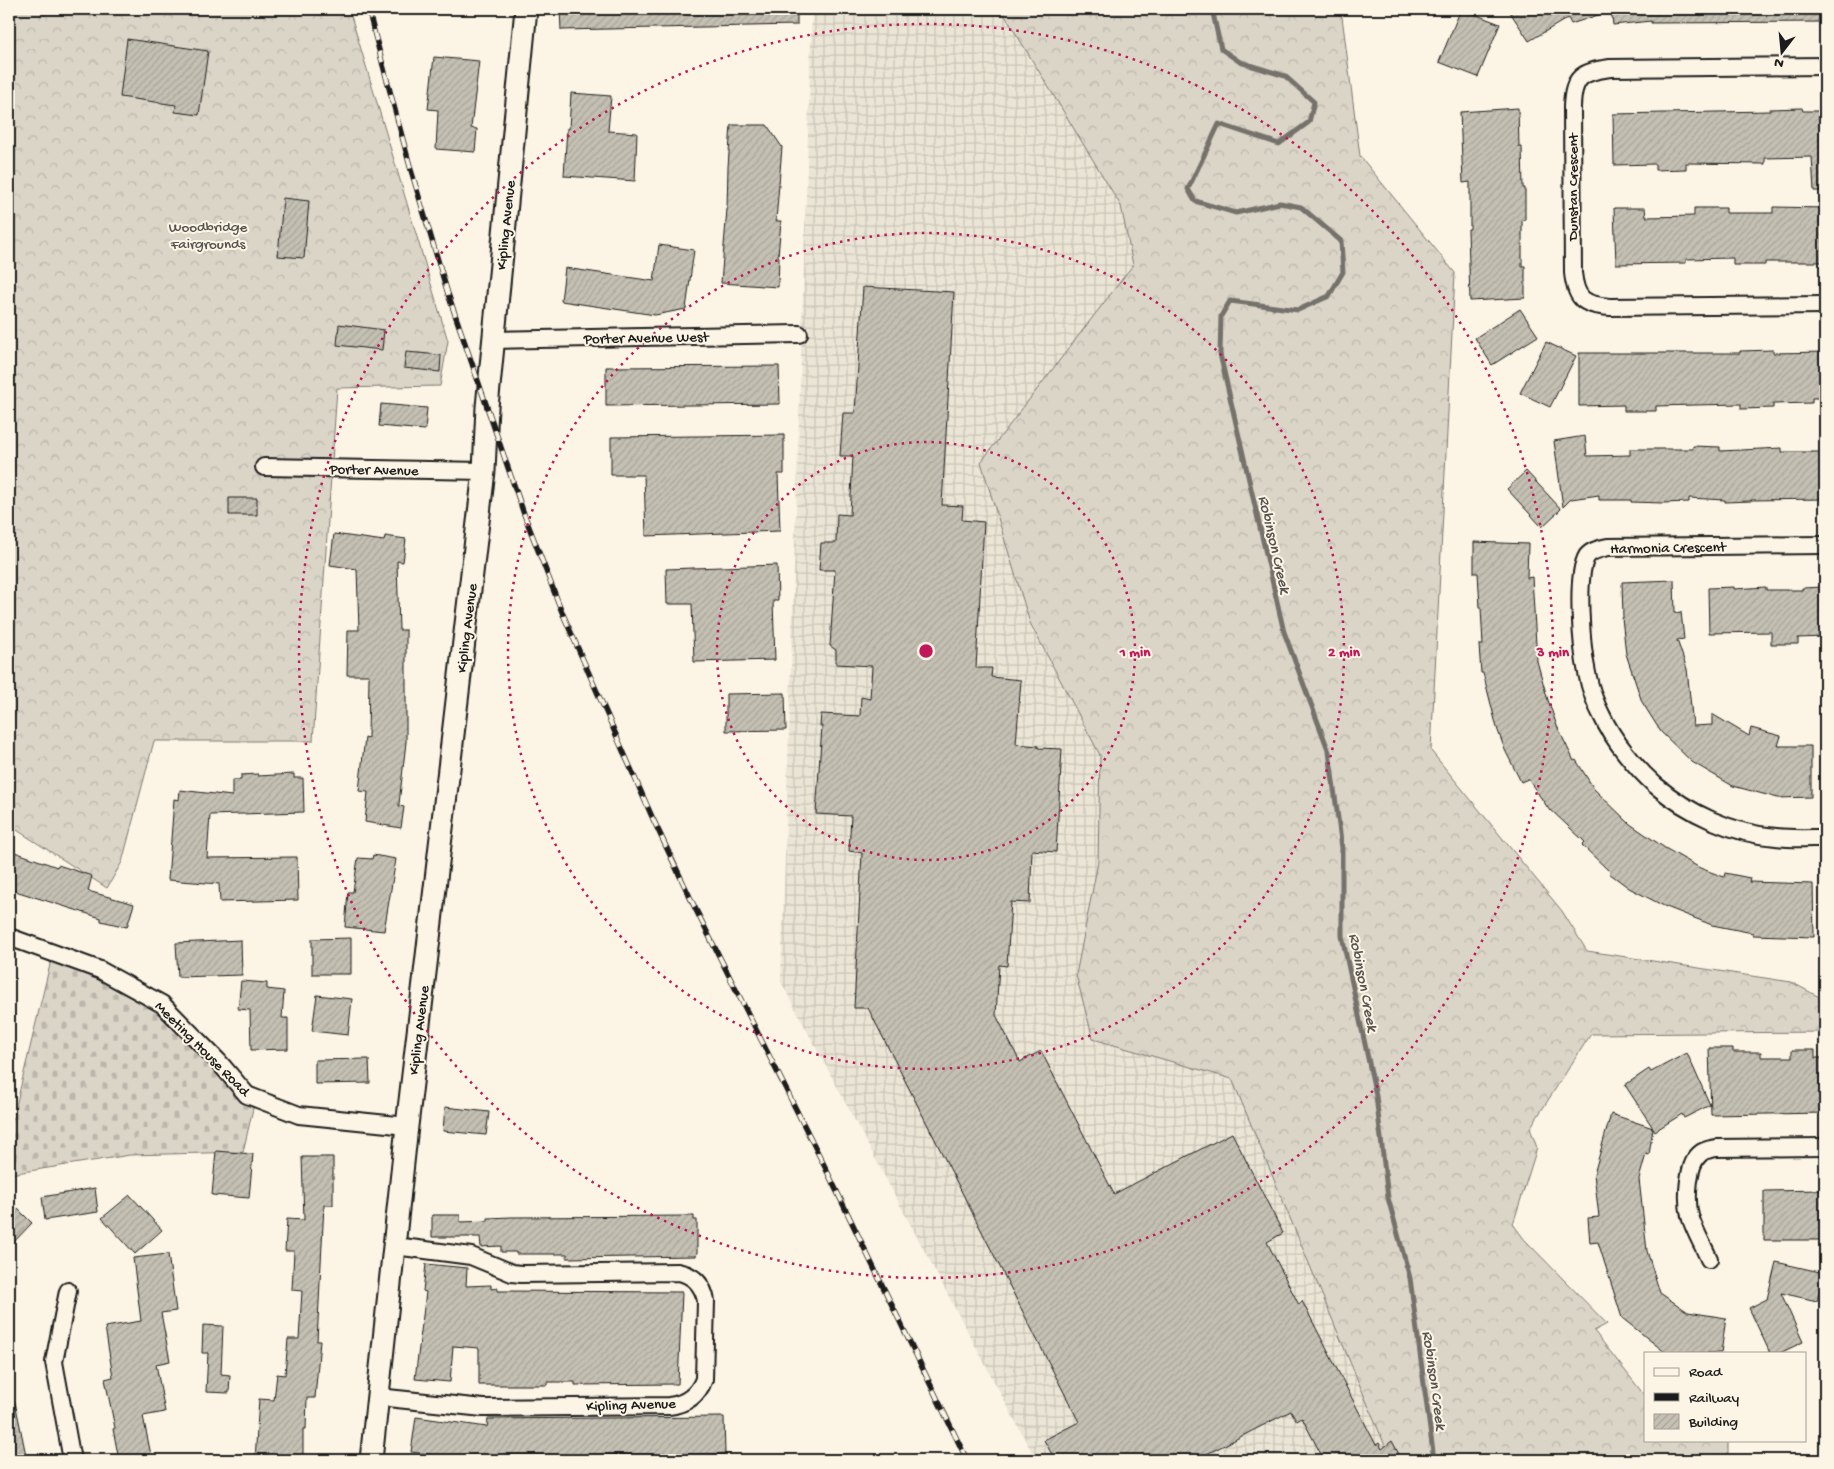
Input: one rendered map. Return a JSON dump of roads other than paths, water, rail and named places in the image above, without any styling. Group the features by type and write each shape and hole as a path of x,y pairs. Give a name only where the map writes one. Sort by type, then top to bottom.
{"street":[{"name":"Kipling Avenue","path":"371,1460 407,1126 484,471 493,340 526,9"},
{"name":"Dunstan Crescent","path":"1825,66 1610,68 1592,71 1580,76 1572,94 1573,273 1574,287 1581,299 1593,306 1610,307 1825,305"},
{"name":"Porter Avenue West","path":"493,340 799,334"},
{"name":"Porter Avenue","path":"264,467 484,471"},
{"name":"Harmonia Crescent","path":"1825,545 1608,547 1595,550 1587,556 1581,581 1582,641 1587,674 1593,694 1602,718 1638,767 1655,784 1679,802 1731,828 1774,837 1825,838"},
{"name":"Meeting House Road","path":"9,937 100,970 162,1004 218,1061 246,1095 299,1115 407,1126"},
{"path":"1709,1259 1690,1216 1689,1205 1689,1174 1693,1161 1702,1152 1716,1148 1825,1147"},
{"name":"Kipling Avenue","path":"378,1397 483,1408 669,1406 682,1403 691,1398 700,1388 704,1379 706,1301 704,1291 688,1275 678,1272 518,1274 471,1256 395,1246"},
{"path":"68,1291 54,1362 72,1460"}],"waterway":[{"name":"Robinson Creek","path":"1212,9 1221,49 1240,62 1285,76 1314,102 1309,122 1279,144 1219,124 1188,189 1195,201 1236,213 1280,203 1301,207 1341,241 1343,272 1329,296 1298,310 1230,301 1221,316 1220,354 1284,632 1329,752 1342,848 1342,936 1376,1096 1388,1198 1410,1278 1434,1460"}],"railway":[{"path":"368,9 411,170 448,294 524,514 562,612 653,819 696,910 825,1167 967,1460"}],"park label":[{"name":"Woodbridge Fairgrounds","path":"208,234"}]}
